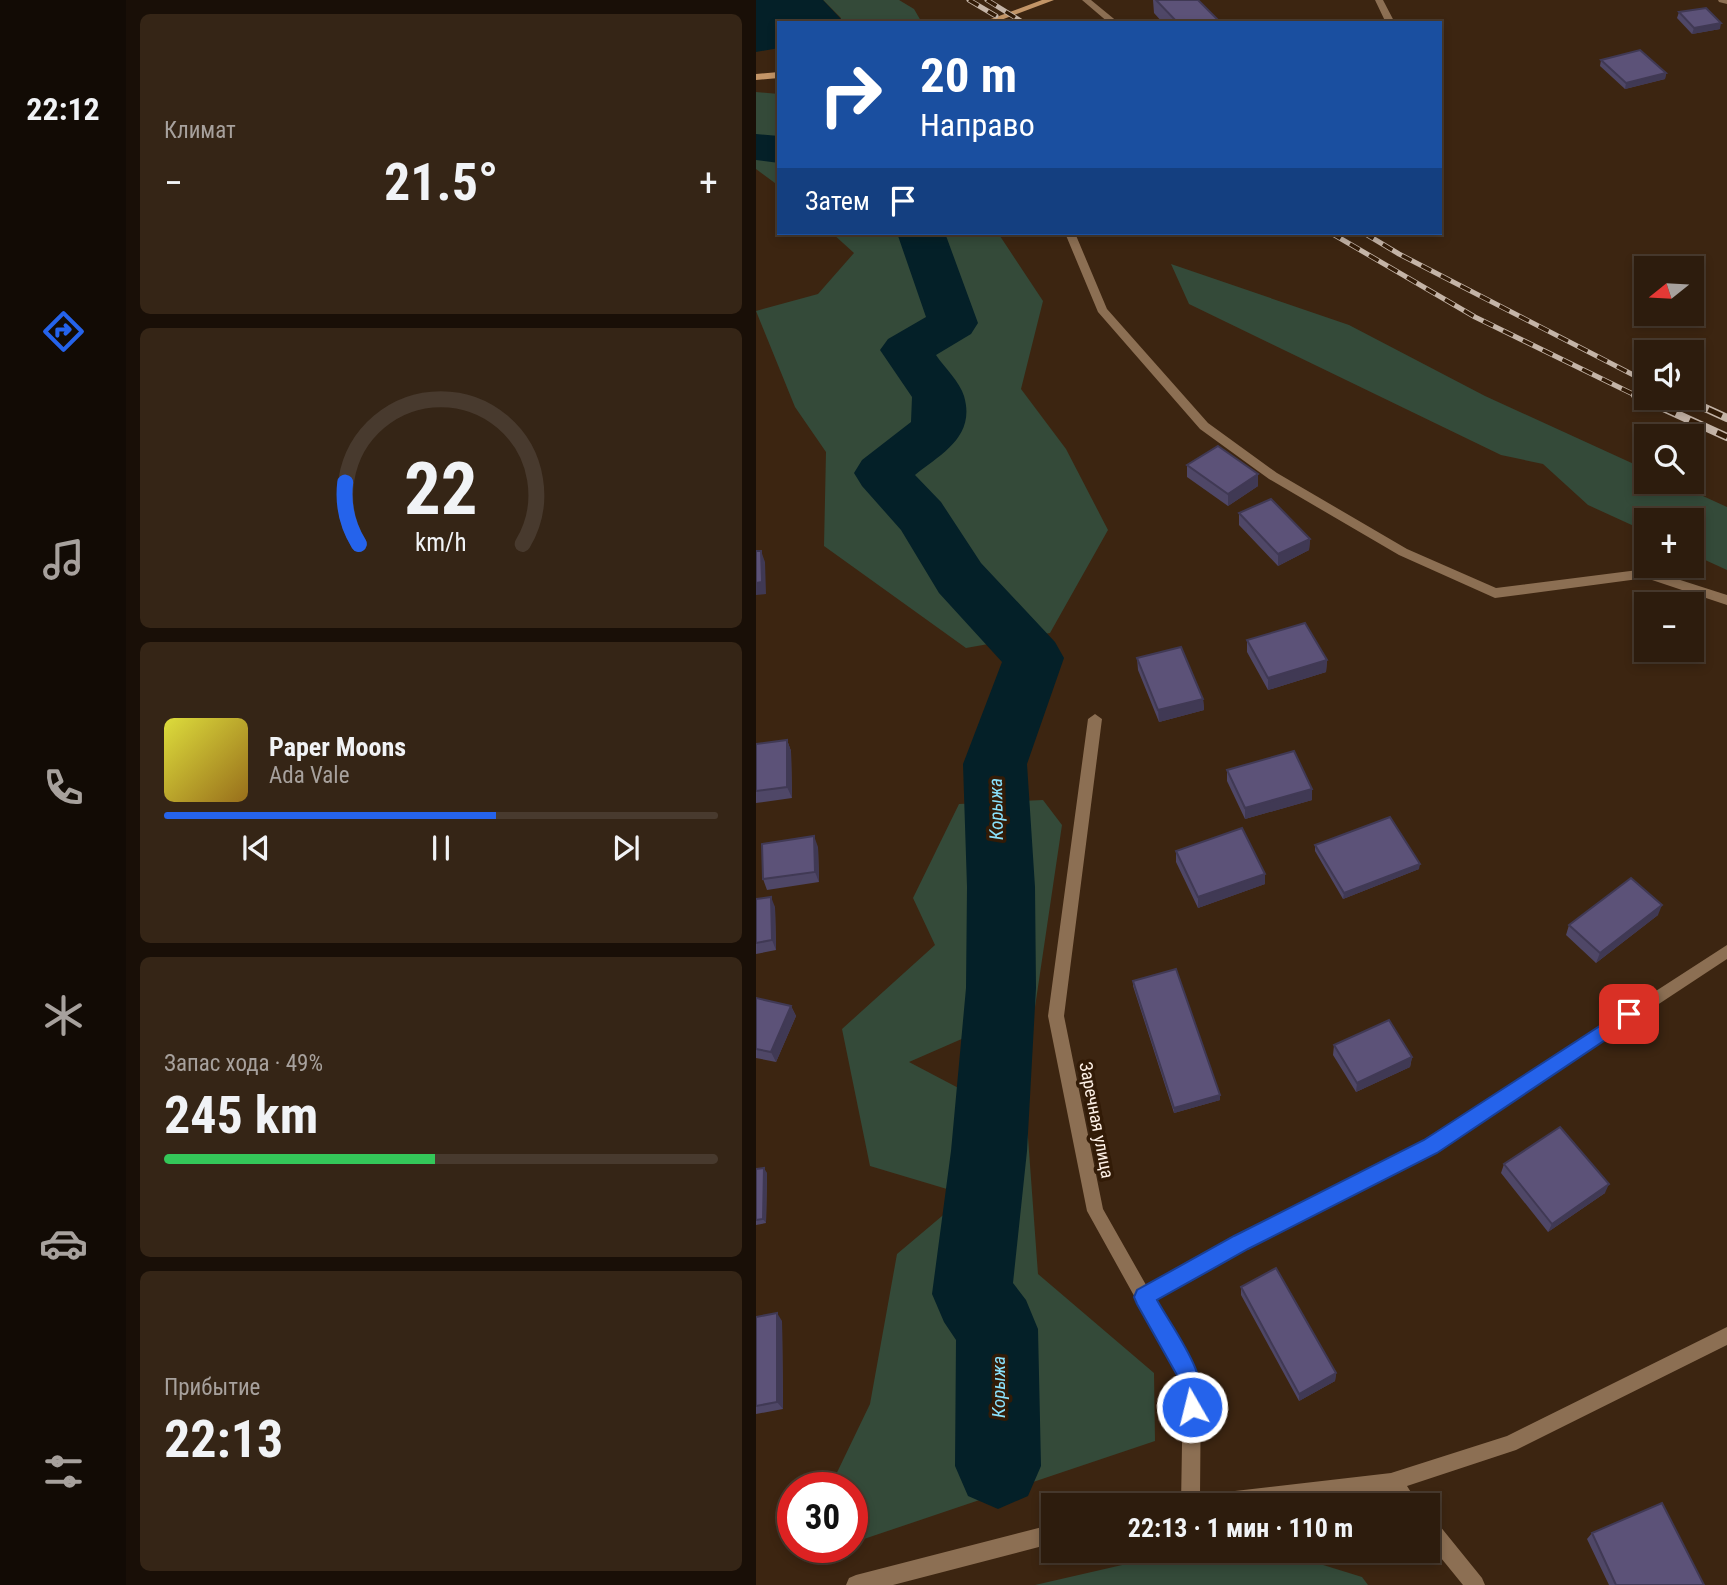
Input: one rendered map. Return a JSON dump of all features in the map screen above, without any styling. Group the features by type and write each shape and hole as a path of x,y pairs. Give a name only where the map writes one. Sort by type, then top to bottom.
{"main road":[{"path":"990,21 1050,0"},
{"path":"756,77 777,75"}],"street":[{"path":"1086,0 1112,21"},
{"path":"1379,0 1390,21"},
{"path":"1071,235 1102,310 1204,426 1273,476 1403,552 1495,593 1646,573 1727,600"},
{"name":"Заречная улица","path":"1095,719 1056,1016 1095,1211 1192,1382 1192,1493"},
{"path":"1144,1297 1241,1242 1430,1146 1727,951"},
{"path":"1296,1493 1391,1482 1510,1444 1727,1336"},
{"path":"1391,1482 1400,1493"},
{"path":"856,1585 1041,1536"},
{"path":"1440,1542 1475,1585"}],"green space":[{"path":"823,0 899,0 914,9 921,21 839,21 841,18"},
{"path":"756,92 777,94 777,185 756,169"},
{"path":"834,235 999,235 1043,301 1021,389 1066,449 1108,530 1050,633 966,648 824,546 826,452 795,407 756,311 818,294 854,253"},
{"path":"1171,264 1349,325 1485,396 1634,464 1634,494 1698,494 1727,507 1727,570 1704,559 1704,508 1634,508 1634,526 1588,505 1543,464 1501,455 1189,304"},
{"path":"1043,800 1062,825 1035,1007 909,1062 1027,1124 1038,1274 1154,1373 1155,1441 868,1538 868,1472 837,1472 870,1404 897,1254 967,1195 870,1166 842,1029 935,945 913,898 959,804"},
{"path":"1131,1563 1317,1563 1362,1577 1368,1585 1035,1585"}],"water":[{"path":"756,0 823,0 841,19 777,21 777,48 756,52"}],"building":[{"path":"1156,0 1198,0 1219,21 1176,21"},
{"path":"1706,8 1721,23 1694,28 1679,12"},
{"path":"1640,50 1666,73 1626,83 1601,60"},
{"path":"1218,446 1258,474 1228,494 1187,465"},
{"path":"1271,499 1310,539 1278,554 1239,513"},
{"path":"756,551 761,551 762,582 756,583"},
{"path":"1305,623 1327,660 1268,678 1247,640"},
{"path":"1181,647 1203,699 1158,710 1137,658"},
{"path":"787,740 787,787 756,791 756,744"},
{"path":"1294,751 1312,789 1245,808 1227,770"},
{"path":"1390,817 1420,864 1344,893 1315,845"},
{"path":"1242,828 1265,874 1198,897 1176,851"},
{"path":"814,836 815,872 763,879 762,844"},
{"path":"1631,878 1662,905 1600,953 1569,925"},
{"path":"771,897 772,940 756,943 756,899"},
{"path":"1176,969 1220,1095 1174,1108 1133,981"},
{"path":"756,998 791,1006 771,1052 756,1049"},
{"path":"1389,1020 1412,1057 1357,1083 1334,1045"},
{"path":"1560,1127 1609,1184 1552,1224 1504,1164"},
{"path":"764,1168 763,1219 756,1220 756,1169"},
{"path":"1276,1268 1336,1373 1299,1394 1241,1287"},
{"path":"777,1313 777,1402 756,1406 756,1317"},
{"path":"1662,1503 1704,1585 1616,1585 1592,1533"}],"waterway":[{"name":"Корыжа","path":"756,147 777,150"},
{"name":"Корыжа","path":"922,235 953,323 906,350 938,396 938,429 881,473 921,516 960,578 1034,658 995,764 1001,887 1001,988 989,1151 972,1294 997,1329 998,1466"}],"railway":[{"path":"969,0 996,16"},
{"path":"987,0 1021,21"},
{"path":"1334,235 1475,317 1634,395"},
{"path":"1367,235 1634,375"},
{"path":"1704,408 1727,418"},
{"path":"1668,410 1727,437"}],"route":[{"path":"1192,1407 1192,1382 1144,1297 1241,1242 1430,1146 1629,1014"}]}
